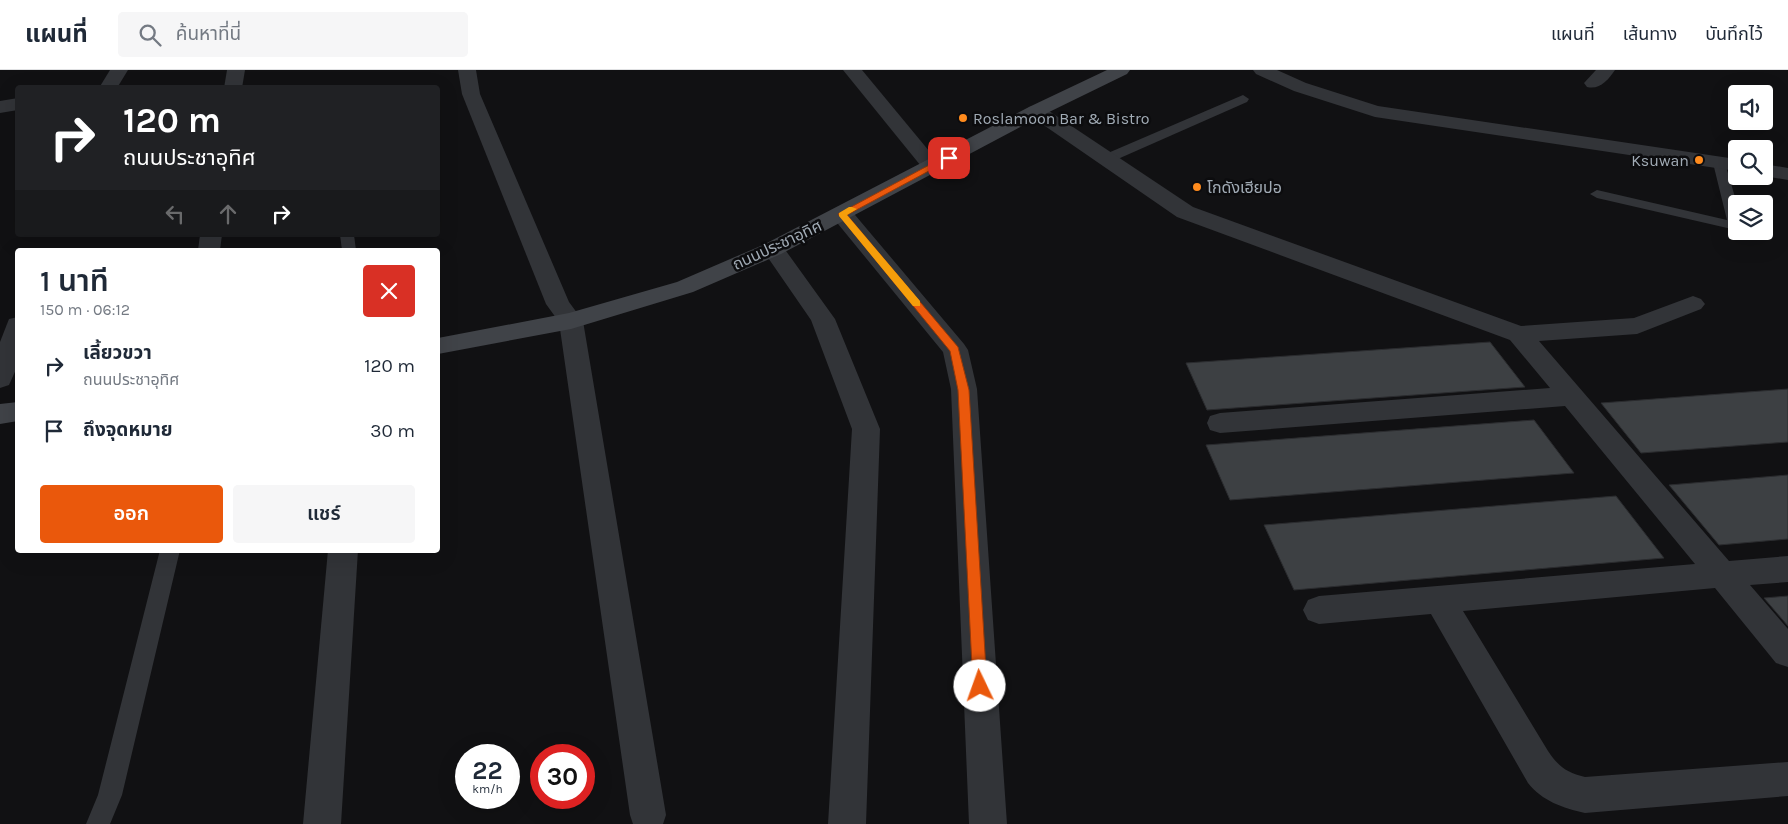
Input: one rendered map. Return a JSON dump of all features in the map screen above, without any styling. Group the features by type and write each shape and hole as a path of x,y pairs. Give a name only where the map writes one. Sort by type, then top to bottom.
{"street":[{"path":"110,85 119,70"},
{"path":"234,85 236,70"},
{"path":"467,70 471,94 558,304 571,321 648,816"},
{"path":"852,70 932,167"},
{"name":"ถนนประชาอุทิศ","path":"440,346 571,321 685,286 773,249 1036,111 1121,70"},
{"path":"1262,70 1300,88 1375,111 1728,164"},
{"path":"1593,83 1606,70"},
{"path":"0,107 15,104"},
{"path":"1036,111 1185,212 1519,334 1637,326 1693,304"},
{"path":"1773,172 1788,174"},
{"path":"842,214 955,350 964,390 988,824"},
{"path":"773,249 823,319 866,429 847,824"},
{"path":"0,379 15,334"},
{"path":"1519,334 1788,653"},
{"path":"1220,423 1572,396"},
{"path":"0,414 15,412"},
{"path":"322,824 343,553"},
{"path":"1319,610 1788,569"},
{"path":"1439,599 1535,763 1553,785 1585,796 1788,779"}],"lane":[{"path":"1106,159 1243,99"},
{"path":"1597,194 1736,226 1731,185"},
{"path":"98,824 110,795 169,553"}],"building":[{"path":"1490,342 1525,387 1207,410 1186,363"},
{"path":"1788,389 1788,442 1641,453 1601,403"},
{"path":"1534,420 1574,473 1230,500 1206,445"},
{"path":"1788,475 1788,539 1719,545 1669,485"},
{"path":"1616,496 1664,558 1294,590 1264,525"},
{"path":"1788,596 1788,626 1764,598"}],"slow traffic":[{"path":"852,209 842,214 916,303"}],"place":[{"name":"Roslamoon Bar & Bistro","path":"963,118"},
{"name":"Ksuwan","path":"1699,160"},
{"name":"โกดังเฮียปอ","path":"1197,187"}],"route":[{"path":"949,158 842,214 955,350 964,390 980,686"}]}
